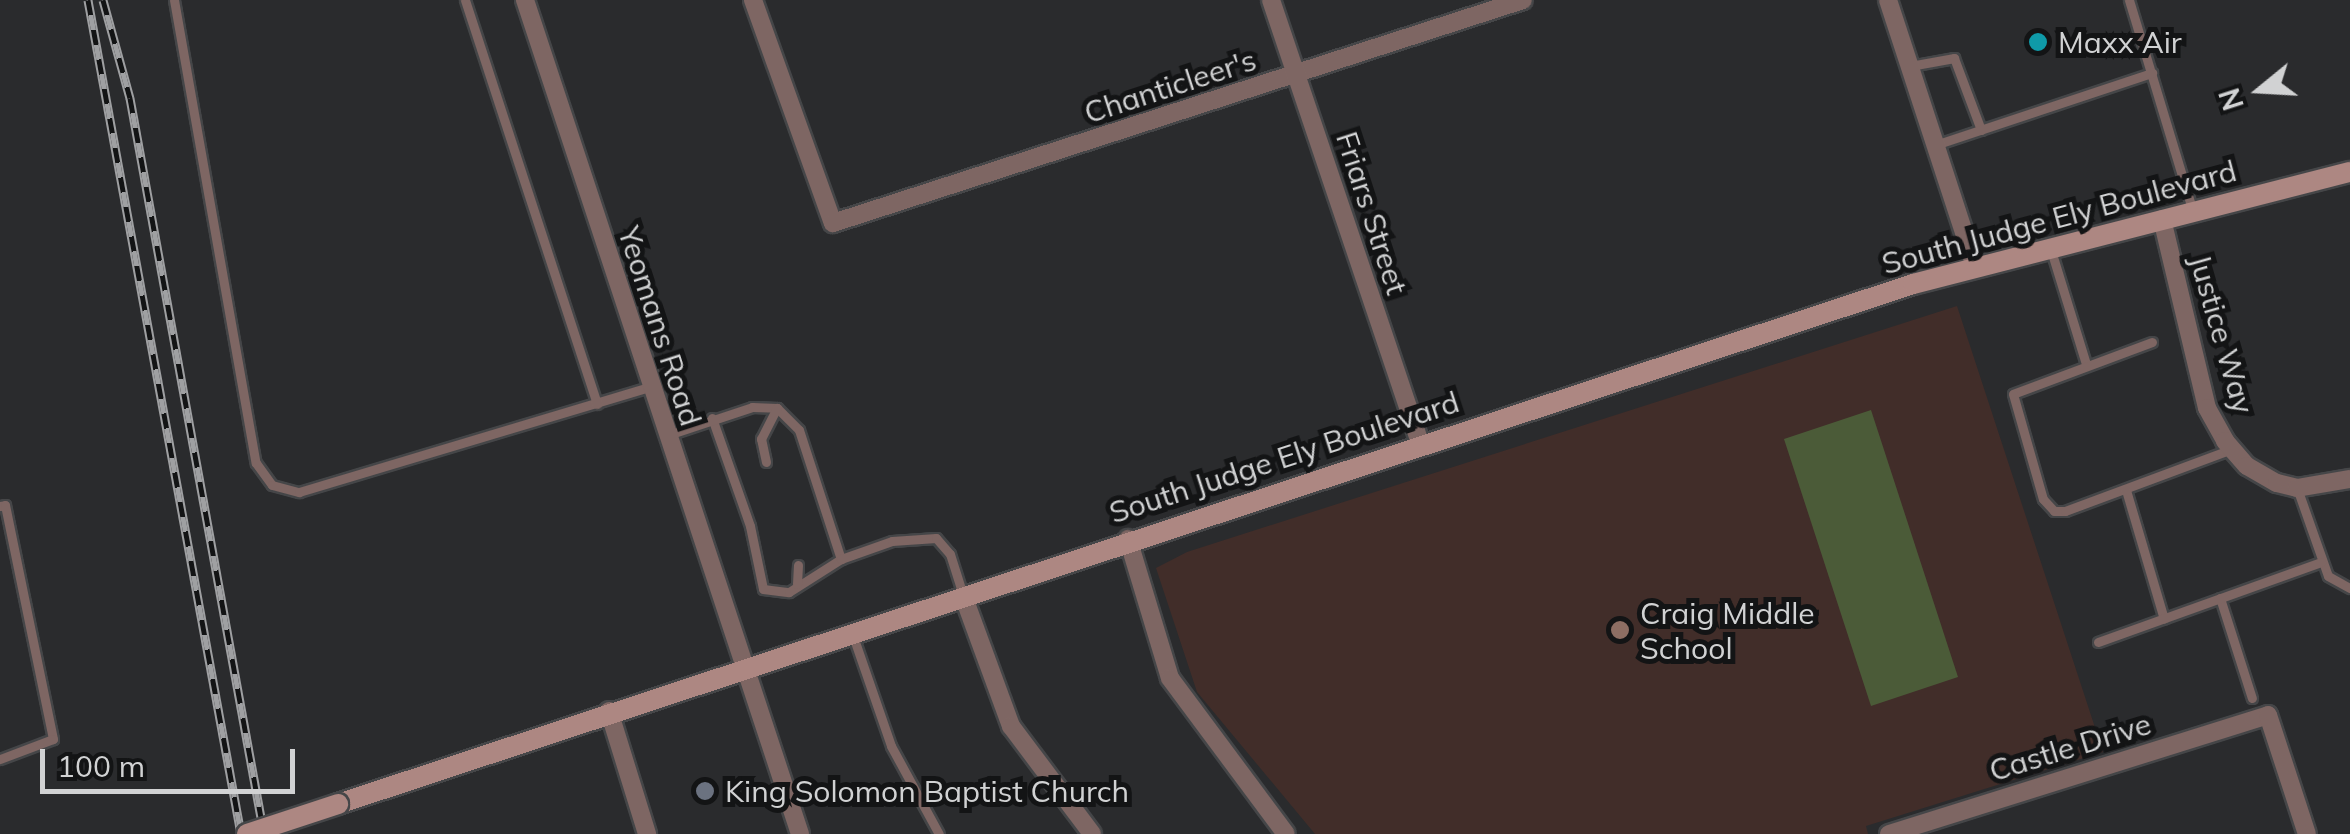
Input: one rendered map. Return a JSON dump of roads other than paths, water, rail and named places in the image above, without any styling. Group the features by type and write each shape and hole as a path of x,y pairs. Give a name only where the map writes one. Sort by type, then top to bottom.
{"main road":[{"name":"South Judge Ely Boulevard","path":"247,834 1128,539 1975,266 2350,172"}],"street":[{"name":"Yeomans Road","path":"525,0 741,669 800,834"},
{"path":"754,3 774,0"},
{"name":"Friars Street","path":"1272,0 1420,444"},
{"name":"Chanticleer's","path":"754,3 833,223 1524,0"},
{"path":"1888,0 1975,266"},
{"name":"Justice Way","path":"2162,220 2207,408 2247,466 2297,488"},
{"path":"2297,488 2350,479"},
{"path":"1128,539 1170,678 1286,834"},
{"path":"963,594 1012,726 1092,834"},
{"path":"609,710 646,834"},
{"name":"Castle Drive","path":"1889,833 2268,715 2307,834"}],"lane":[{"path":"174,0 256,462 272,485 299,492 650,387"},
{"path":"464,0 596,404"},
{"path":"2128,0 2193,212"},
{"path":"1910,66 1954,58 1980,130"},
{"path":"1936,145 2152,74"},
{"path":"2050,247 2086,364"},
{"path":"2152,342 2013,394 2036,484 2054,510 2126,490 2232,449"},
{"path":"667,435 752,407 778,408 799,430 841,559"},
{"path":"766,462 761,439 778,408"},
{"path":"712,418 750,526 757,579 776,595 841,559 892,542 936,538 950,554 963,594"},
{"path":"2297,488 2321,562 2338,586 2350,588"},
{"path":"2126,490 2164,618"},
{"path":"0,506 5,504 53,739 0,759"},
{"path":"2098,642 2321,562"},
{"path":"798,565 798,584"},
{"path":"2220,598 2252,698"},
{"path":"851,632 891,746 940,834"}],"railway":[{"path":"88,0 241,834"},
{"path":"103,0 130,98 264,834"}],"place":[{"name":"Maxx Air","path":"2038,42"},
{"name":"Craig Middle School","path":"1620,630"},
{"name":"King Solomon Baptist Church","path":"705,791"}]}
